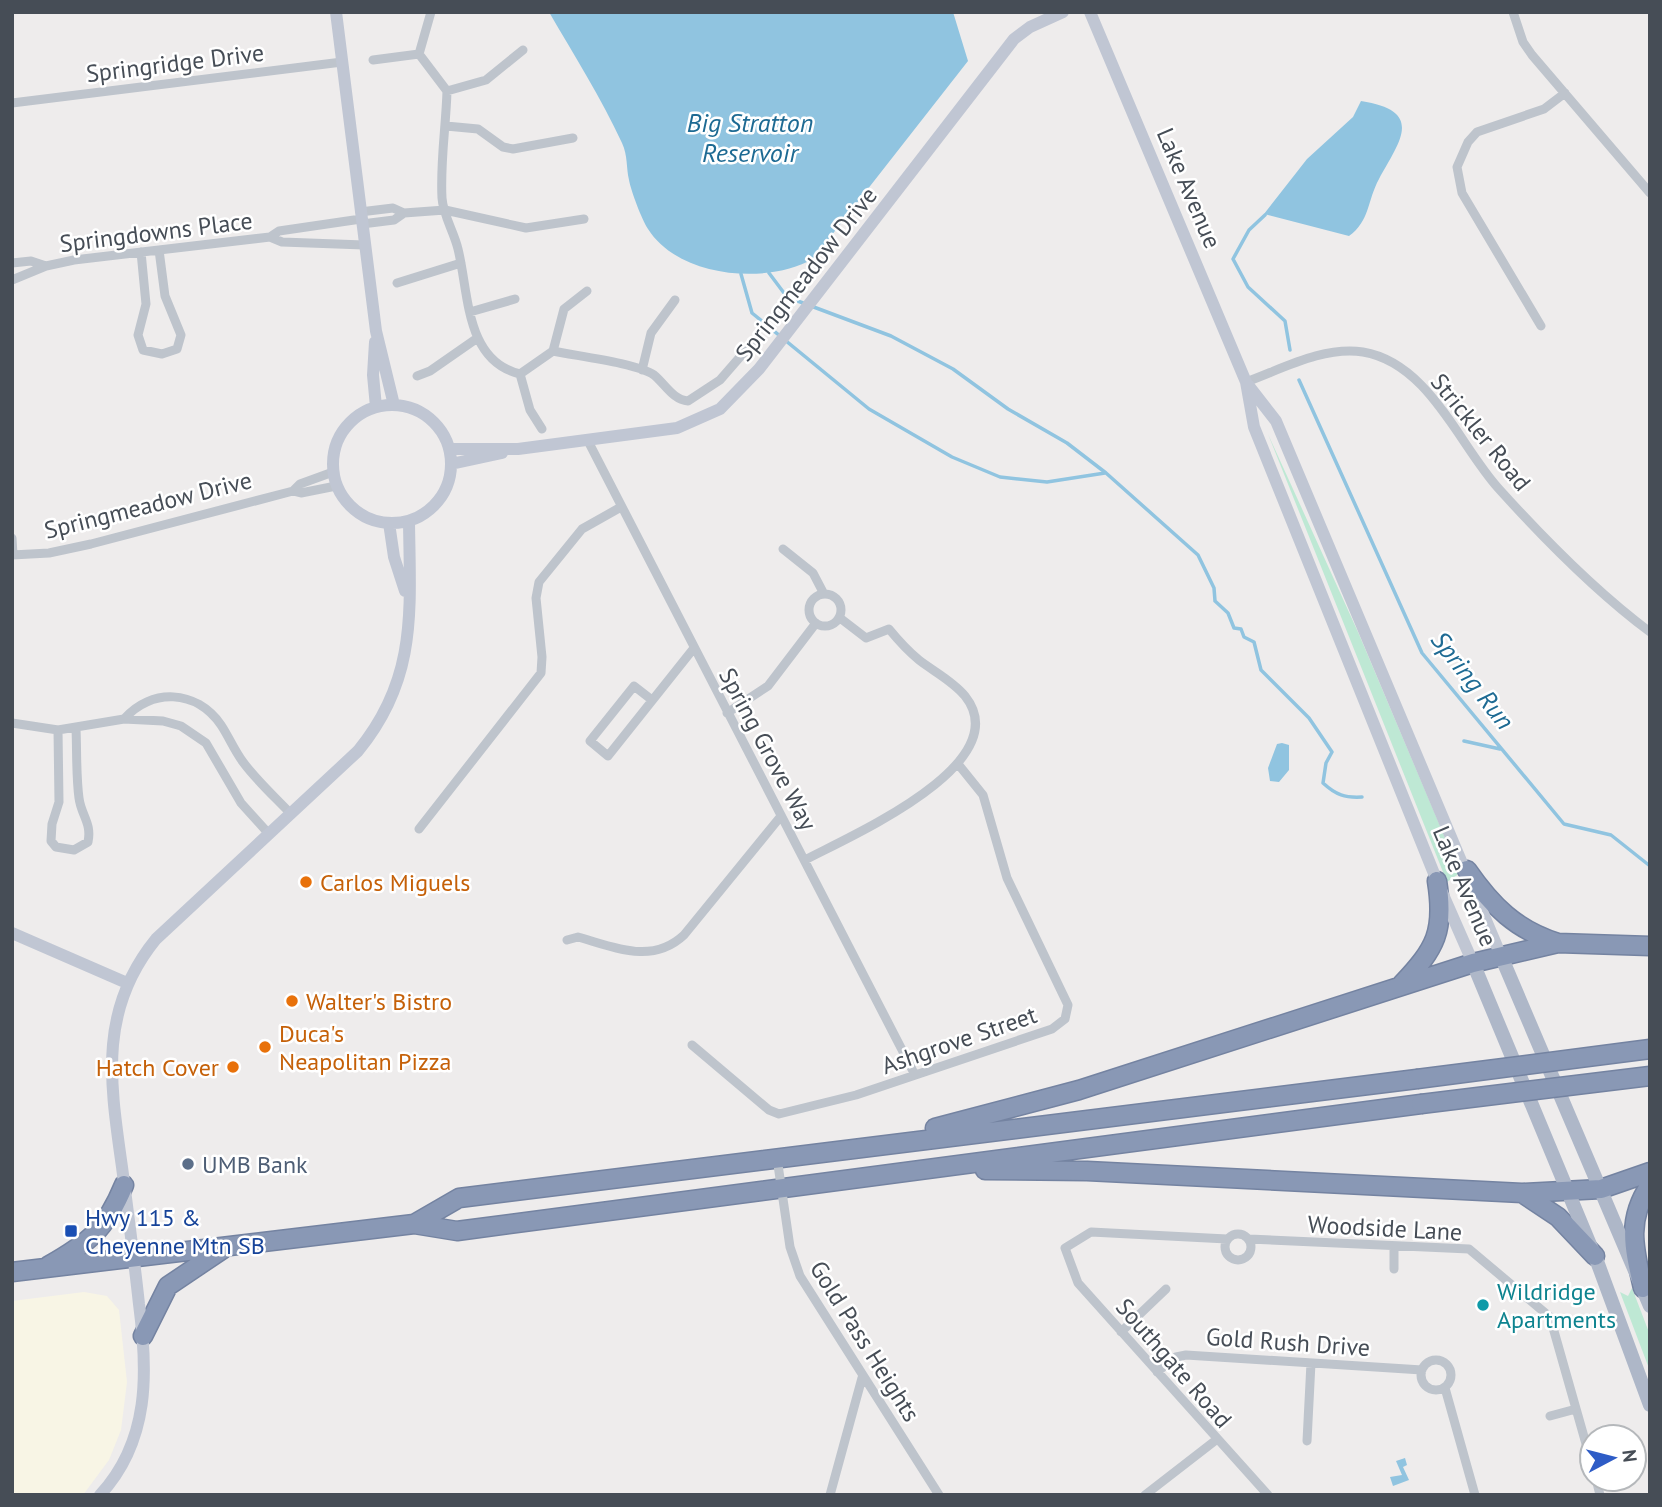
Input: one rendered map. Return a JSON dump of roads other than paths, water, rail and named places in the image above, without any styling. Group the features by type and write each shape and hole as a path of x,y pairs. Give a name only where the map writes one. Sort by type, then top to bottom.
{"highway":[{"path":"1467,870 1490,902 1515,924 1558,943"},
{"path":"1401,984 1422,962 1438,933 1441,915 1437,881"},
{"path":"800,1154 955,1124 1024,1106 1473,962 1558,943 1650,946"},
{"path":"414,1224 459,1198 1650,1049"},
{"path":"12,1272 414,1224 457,1231 1650,1076"},
{"path":"884,1174 1064,1170 1522,1194 1601,1189 1650,1171"},
{"path":"42,1269 94,1237 113,1212 124,1185"},
{"path":"1643,1288 1637,1262 1634,1216 1650,1185"},
{"path":"1522,1194 1558,1217 1595,1256"},
{"path":"143,1336 168,1286 226,1247"}],"main road":[{"name":"Lake Avenue","path":"1501,956 1650,1306"},
{"name":"Lake Avenue","path":"1473,962 1570,1192 1650,1405"}],"street":[{"path":"336,12 376,331 394,405"},
{"path":"419,54 431,12"},
{"name":"Springmeadow Drive","path":"451,464 517,449 588,441 691,424 732,399 829,280 1014,39 1030,27 1063,12"},
{"name":"Lake Avenue","path":"1090,12 1246,382 1254,427 1437,881 1473,962"},
{"path":"1513,12 1523,42 1650,193"},
{"path":"447,91 486,80 523,50"},
{"path":"373,60 419,54"},
{"path":"419,54 447,91 442,199 461,263 476,339 487,355 511,372 520,374 553,351 564,309 587,291"},
{"name":"Springridge Drive","path":"12,103 342,62"},
{"path":"1541,326 1462,193 1457,167 1468,142 1477,132 1544,109 1565,93"},
{"path":"446,126 484,131 503,146 513,149 573,138"},
{"name":"Springdowns Place","path":"12,280 46,266 270,237 279,231 361,218 394,220 404,213 445,210 526,228 584,219"},
{"name":"Springdowns Place","path":"270,237 282,242 364,245"},
{"path":"141,252 146,304 138,335 144,350 162,354 177,349 181,335 165,296 159,250"},
{"name":"Springdowns Place","path":"12,263 31,261 46,266"},
{"path":"397,283 461,263"},
{"path":"470,312 515,299"},
{"path":"642,370 651,334 675,300"},
{"path":"376,331 373,375 376,407"},
{"path":"417,376 476,339"},
{"path":"553,351 642,370 654,376 678,398 688,401 720,380 753,342"},
{"name":"Strickler Road","path":"1246,382 1328,353 1364,352 1393,363 1430,395 1498,488 1591,582 1650,632"},
{"path":"520,374 530,410 542,429"},
{"name":"Lake Avenue","path":"1246,382 1276,421 1501,956"},
{"path":"394,405 424,415 440,430 449,449 451,464 440,498 428,511 409,521 389,523 368,518 356,511 336,486 333,472 335,452 343,431 357,416 376,407 394,405"},
{"name":"Spring Grove Way","path":"588,441 915,1074"},
{"name":"Springmeadow Drive","path":"449,449 517,449"},
{"name":"Springmeadow Drive","path":"293,491 300,484 333,472"},
{"name":"Springmeadow Drive","path":"13,555 49,553 293,491 301,493 336,486"},
{"path":"419,829 541,673 536,598 539,582 582,529 621,507"},
{"path":"100,1495 121,1468 136,1433 145,1391 143,1336 111,1060 117,1013 127,983 146,951 164,931 358,751 383,716 393,698 405,658 409,521"},
{"path":"389,523 394,557 408,600"},
{"path":"12,538 13,555"},
{"path":"783,549 813,573 824,594 838,600 841,607 840,618 831,625 816,624"},
{"path":"816,624 810,614 810,607 814,598 824,594"},
{"path":"805,860 900,809 958,764 970,748 975,725 965,695 917,659 888,629 866,638 840,618"},
{"path":"727,713 768,686 816,624"},
{"path":"652,700 634,686 590,741 608,756 694,648"},
{"path":"124,719 146,699 160,696 182,698 213,716 253,775 291,814"},
{"path":"12,723 58,730 124,719 163,720 181,726 206,743 242,803 270,834"},
{"path":"58,730 59,802 52,824 51,841 56,847 74,850 88,842 89,834 89,824 79,802 76,729"},
{"path":"218,760 233,748"},
{"name":"Ashgrove Street","path":"692,1045 769,1111 779,1114 856,1095 1052,1029 1068,1014 1065,998 1007,877 983,795 958,764"},
{"path":"567,940 578,937 642,953 658,952 672,946 684,936 782,816"},
{"path":"12,933 127,983"},
{"name":"Gold Pass Heights","path":"776,1157 790,1248 800,1276 862,1378 939,1495"},
{"name":"Southgate Road","path":"1227,1239 1091,1232 1065,1248 1078,1283 1268,1495"},
{"path":"1236,1233 1249,1239 1250,1252 1238,1260 1226,1252 1227,1239 1236,1233"},
{"name":"Woodside Lane","path":"1249,1239 1469,1249 1550,1317 1580,1423"},
{"path":"1394,1246 1394,1269"},
{"path":"1121,1332 1167,1289"},
{"name":"Gold Rush Drive","path":"1157,1372 1176,1357 1186,1355 1422,1370"},
{"path":"1445,1388 1434,1390 1425,1386 1422,1370 1430,1360 1444,1362 1451,1373 1445,1388 1475,1495"},
{"path":"1307,1441 1311,1363"},
{"path":"830,1495 862,1378"},
{"path":"1550,1416 1576,1409"},
{"path":"1144,1495 1216,1440"}],"water":[{"name":"Big Stratton Reservoir","path":"549,12 953,12 968,61 813,259 772,272 725,272 680,258 662,245 648,229 632,191 622,143"},
{"path":"1361,101 1394,112 1401,120 1402,130 1394,153 1375,187 1365,217 1356,230 1349,236 1264,214 1307,159 1353,117"},
{"path":"1277,744 1289,745 1289,770 1279,782 1270,781 1268,768"},
{"path":"1405,1458 1407,1465 1403,1467 1409,1480 1393,1486 1390,1477 1402,1475 1396,1461"}],"waterway":[{"name":"Spring Run","path":"1265,215 1249,230 1233,259 1248,287 1285,321 1290,350"},
{"path":"769,273 787,297 891,336 953,369 1008,409 1067,443 1106,473 1198,555 1214,588 1215,601 1228,613 1234,628 1241,629 1244,637 1254,642 1261,670 1309,718 1332,752 1326,763 1323,783 1341,795 1362,797"},
{"path":"741,274 752,313 869,409 952,457 1000,477 1047,482 1105,473"},
{"name":"Spring Run","path":"1299,380 1422,653 1564,824 1611,835 1650,866"},
{"path":"1464,741 1500,749"}],"place":[{"name":"Carlos Miguels","path":"306,882"},
{"name":"Walter's Bistro","path":"292,1001"},
{"name":"Duca's Neapolitan Pizza","path":"265,1047"},
{"name":"Hatch Cover","path":"233,1067"},
{"name":"UMB Bank","path":"188,1164"},
{"name":"Hwy 115 & Cheyenne Mtn SB","path":"71,1231"},
{"name":"Wildridge Apartments","path":"1483,1305"}]}
